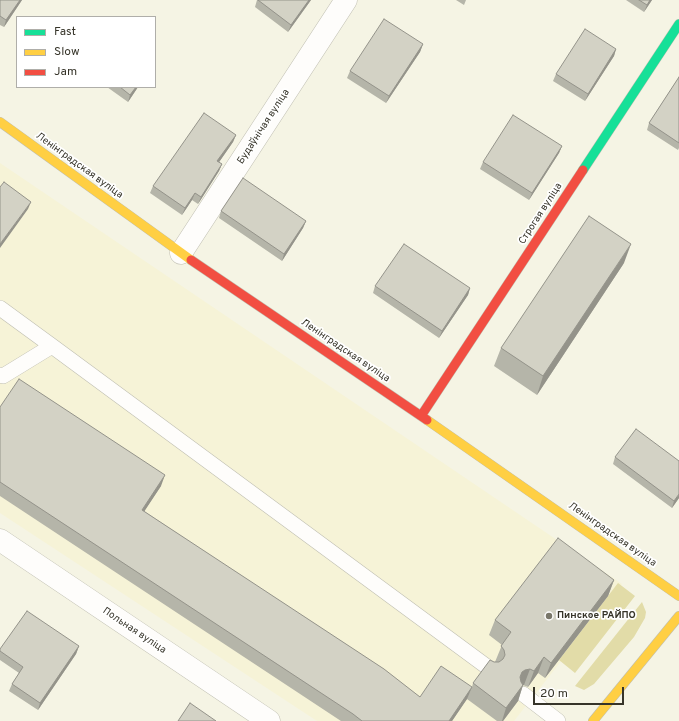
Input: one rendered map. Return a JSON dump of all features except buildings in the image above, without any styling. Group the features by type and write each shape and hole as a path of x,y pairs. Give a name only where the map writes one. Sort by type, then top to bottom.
{"street":[{"name":"Будаўнічая вуліца","path":"181,253 346,0"},
{"name":"Строгая вуліца","path":"421,416 679,24"},
{"name":"Ленінградская вуліца","path":"0,122 181,253 421,416 679,596"},
{"name":"Польная вуліца","path":"0,540 269,721"},
{"path":"593,721 679,616"}],"lane":[{"path":"0,308 490,669"},
{"path":"0,375 3,376 52,346"},
{"path":"523,694 558,721"}],"shaded area":[{"path":"0,163 622,584 514,721 317,721 0,513"},
{"path":"618,583 635,596 575,673 559,660"},
{"path":"642,602 646,612 645,618 634,637 594,684 584,690 575,686"}],"traffic: fast":[{"path":"583,170 679,24"}],"traffic: slow":[{"path":"0,122 191,260"},
{"path":"427,420 679,596"},
{"path":"593,721 679,616"}],"traffic: jam":[{"path":"421,416 583,170"},
{"path":"191,260 427,420"}],"place":[{"name":"Пинское РАЙПО","path":"549,616"}]}
